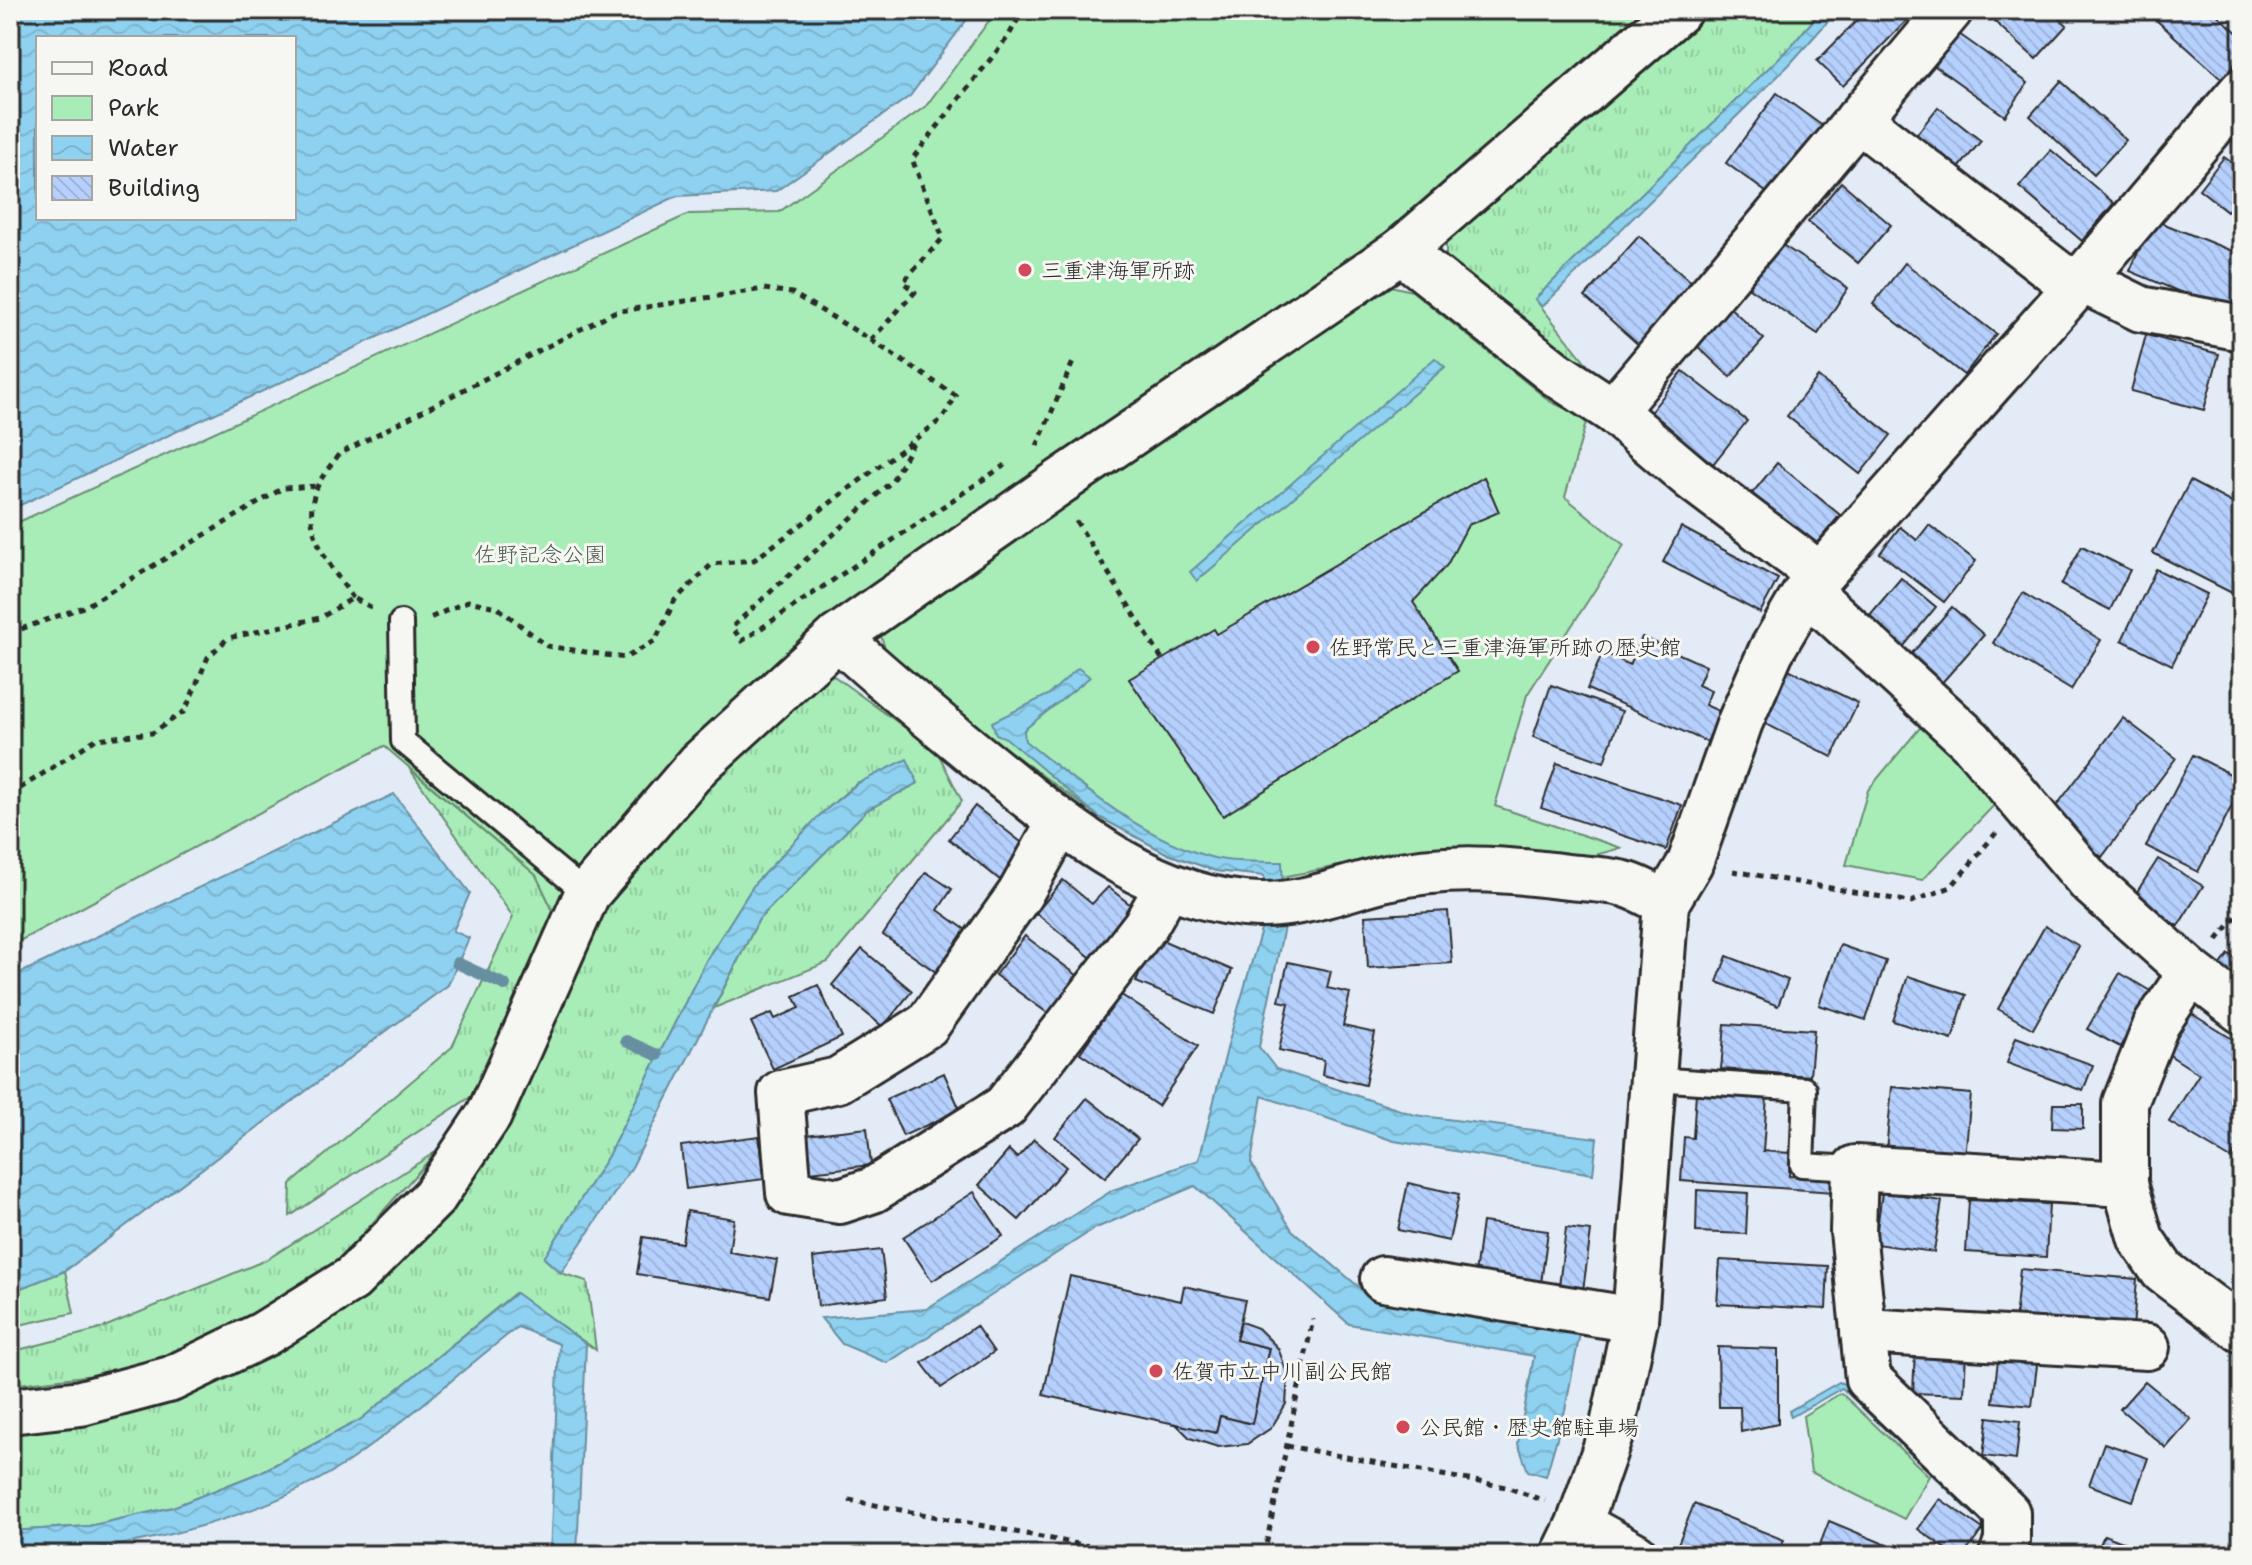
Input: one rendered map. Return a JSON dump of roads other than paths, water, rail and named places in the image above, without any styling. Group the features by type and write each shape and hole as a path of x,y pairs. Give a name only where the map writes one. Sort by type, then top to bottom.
{"street":[{"path":"10,1411 81,1403 171,1379 264,1334 352,1279 434,1197 489,1115 587,894 699,764 838,637 1045,468 1401,251 1679,10"},
{"path":"1613,411 1950,10"},
{"path":"1635,1555 1564,1527 1612,1430 1635,1320 1666,903 1690,863 1740,722 1771,651 1814,582 2082,280 2242,91"},
{"path":"1858,119 2061,276 2082,280 2141,309 2242,328"},
{"path":"1401,251 1555,373 1613,411 1814,582 1971,741 2089,881 2191,972 2242,1011"},
{"path":"838,637 875,673 1060,822 1121,862 1168,886 1226,901 1274,904 1439,868 1508,870 1627,884 1666,903"},
{"path":"1060,822 1020,894 927,1025 838,1080 781,1093 789,1193 840,1201 873,1190 1005,1107 1145,926 1168,886"},
{"path":"2191,972 2156,1025 2125,1103 2125,1184 2141,1239 2163,1271 2242,1330"},
{"path":"2002,1555 2007,1541 2007,1513 1868,1379 1853,1231 1855,1168 2125,1184"},
{"path":"1383,1279 1635,1320"},
{"path":"1863,1331 2147,1347"}],"lane":[{"path":"401,622 403,741 587,894"},
{"path":"1654,1079 1805,1089 1802,1165 1855,1168"}],"water":[{"path":"10,10 974,10 910,96 776,191 677,196 10,510"},
{"path":"1822,10 1838,10 1789,65 1542,307 1535,299 1792,45"},
{"path":"1435,358 1445,367 1197,581 1190,572"},
{"path":"1078,668 1090,677 1024,730 1025,741 1114,809 1162,838 1222,860 1282,862 1284,927 1259,1047 1276,1069 1415,1115 1597,1138 1593,1174 1394,1141 1262,1096 1251,1163 1292,1230 1359,1287 1581,1328 1565,1410 1546,1476 1528,1471 1518,1444 1534,1356 1349,1324 1195,1186 1094,1229 887,1363 842,1344 821,1318 926,1309 1113,1190 1199,1160 1261,930 1264,876 1216,871 1168,854 1099,817 1006,738 996,734 992,722 1048,695"},
{"path":"907,759 918,783 867,810 759,919 632,1167 561,1273 544,1258 608,1156 707,959 755,883 821,814 858,783"},
{"path":"394,794 470,893 453,931 469,938 448,985 65,1271 21,1288 10,1286 10,978"},
{"path":"516,1293 586,1344 577,1555 550,1555 559,1344 518,1327 352,1459 276,1500 187,1530 141,1541 95,1549 10,1555 10,1531 89,1526 173,1507 261,1472 360,1420"},
{"path":"1839,1382 1849,1386 1989,1521 1985,1530 1981,1522 1842,1388 1791,1417 1789,1411"}],"waterway":[{"path":"457,963 505,985"},
{"path":"626,1041 657,1055"}],"place":[{"name":"三重津海軍所跡","path":"1025,270"},
{"name":"佐野常民と三重津海軍所跡の歴史館","path":"1313,647"},
{"name":"佐賀市立中川副公民館","path":"1156,1371"},
{"name":"公民館・歴史館駐車場","path":"1403,1427"}],"park label":[{"name":"佐野記念公園","path":"540,554"}]}
